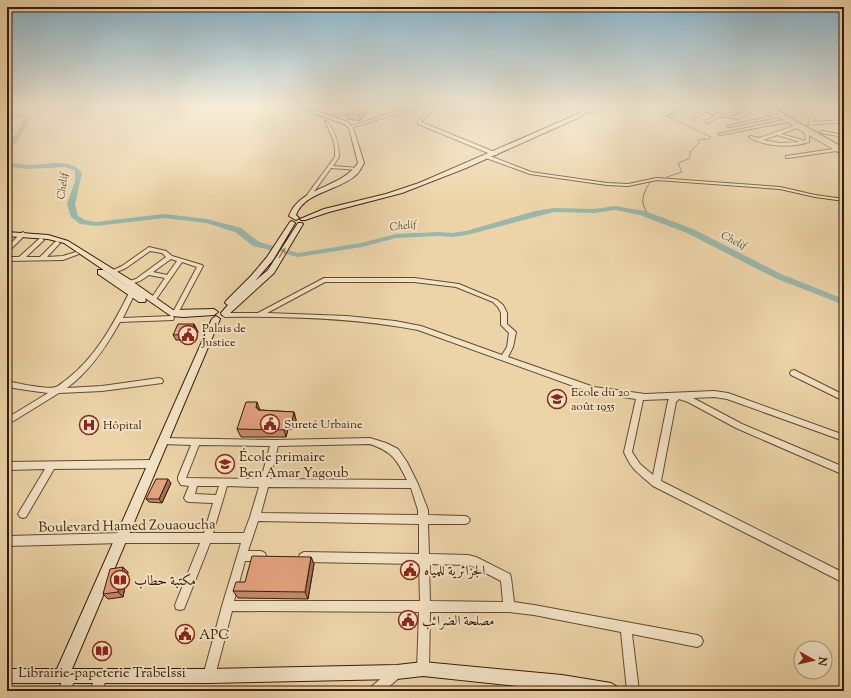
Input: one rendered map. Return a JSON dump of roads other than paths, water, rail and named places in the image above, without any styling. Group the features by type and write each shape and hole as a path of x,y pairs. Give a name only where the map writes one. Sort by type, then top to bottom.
{"highway":[{"path":"824,139 841,148"},
{"path":"826,139 841,148"},
{"path":"830,139 841,148"}],"main road":[{"path":"298,221 292,216 294,209 306,199 347,178 358,169 361,163 355,139"},
{"path":"306,199 352,179 364,168 365,160 356,139"},
{"path":"66,676 153,464 219,315 254,278 298,221 328,210 374,203 393,198 527,139"},
{"path":"7,237 22,236 57,243 76,254 132,293 173,316 219,315 271,271 293,236 298,221"},
{"path":"7,234 59,239 75,246 153,300 173,316"},
{"path":"7,676 209,676 397,672 423,669 562,683 611,691"}],"street":[{"path":"306,199 337,157 338,149 335,139"},
{"path":"455,139 530,174 607,184 628,185 657,179 780,188 815,196 844,200"},
{"path":"755,139 776,144 804,142 808,139"},
{"path":"758,140 763,139"},
{"path":"793,139 804,142"},
{"path":"788,157 841,148 844,154"},
{"path":"331,167 358,169"},
{"path":"7,250 22,236"},
{"path":"20,259 41,240"},
{"path":"41,259 57,243"},
{"path":"112,272 124,267 149,249 164,252 180,261 200,266 173,316 118,320"},
{"path":"7,259 63,258 76,254"},
{"path":"128,283 138,280 170,256"},
{"path":"153,300 180,261"},
{"path":"149,272 169,277"},
{"path":"259,314 283,303 324,280 414,280 457,285 495,301 501,306 504,313 504,325 513,332 510,347 504,359"},
{"path":"7,422 82,370 111,332 132,293"},
{"path":"219,315 259,314 353,318 394,323 419,328 592,390 640,397 714,394 728,396 844,438"},
{"path":"794,373 844,398"},
{"path":"7,384 36,389 55,390 108,388 159,381"},
{"path":"678,396 691,400 739,426 844,471"},
{"path":"656,483 672,401 678,396"},
{"path":"640,397 628,452 631,460 639,469 656,483 844,578"},
{"path":"163,441 196,443 370,441 383,445 395,452 414,484 423,510 425,607 423,669"},
{"path":"196,443 182,478 184,482 414,484"},
{"path":"209,676 241,556 255,517 275,443"},
{"path":"7,466 153,464"},
{"path":"23,514 52,465"},
{"path":"180,605 206,538 224,482"},
{"path":"194,483 189,498 218,499"},
{"path":"255,517 465,520"},
{"name":"Boulevard Hamed Zouaoucha","path":"7,540 248,538"},
{"path":"241,556 273,556"},
{"path":"297,557 468,560 476,562 506,578 509,607"},
{"path":"228,606 509,607 534,610 697,641"},
{"path":"626,627 633,691"},
{"path":"375,691 397,672"},
{"path":"64,691 66,676"},
{"path":"96,691 101,676"}],"waterway":[{"name":"Chelif","path":"7,151 15,139"},
{"path":"667,177 682,172 678,163 690,158 690,152 699,143 698,140 709,139"},
{"name":"Chelif","path":"7,164 27,167 66,165 77,170 79,173 78,181 71,204 75,217 83,222 96,224 164,216 207,221 238,230 256,244 298,255 362,245 396,236 439,234 452,235 467,233 554,210 594,211 615,208 642,213 690,231 778,276 844,302"},
{"path":"650,216 644,207 643,199 650,182 656,180"}],"place":[{"name":"Palais de Justice","path":"188,335"},
{"name":"Ecole du 20 août 1955","path":"557,399"},
{"name":"Sureté Urbaine","path":"270,424"},
{"name":"Hôpital","path":"89,425"},
{"name":"École primaire Ben Amar Yagoub","path":"225,464"},
{"name":"الجزائرية للمياه","path":"410,570"},
{"name":"مكتبة حطاب","path":"120,580"},
{"name":"مصلحة الضرائب","path":"408,620"},
{"name":"APC","path":"185,634"},
{"name":"Librairie-papeterie Trabelssi","path":"102,651"}]}
